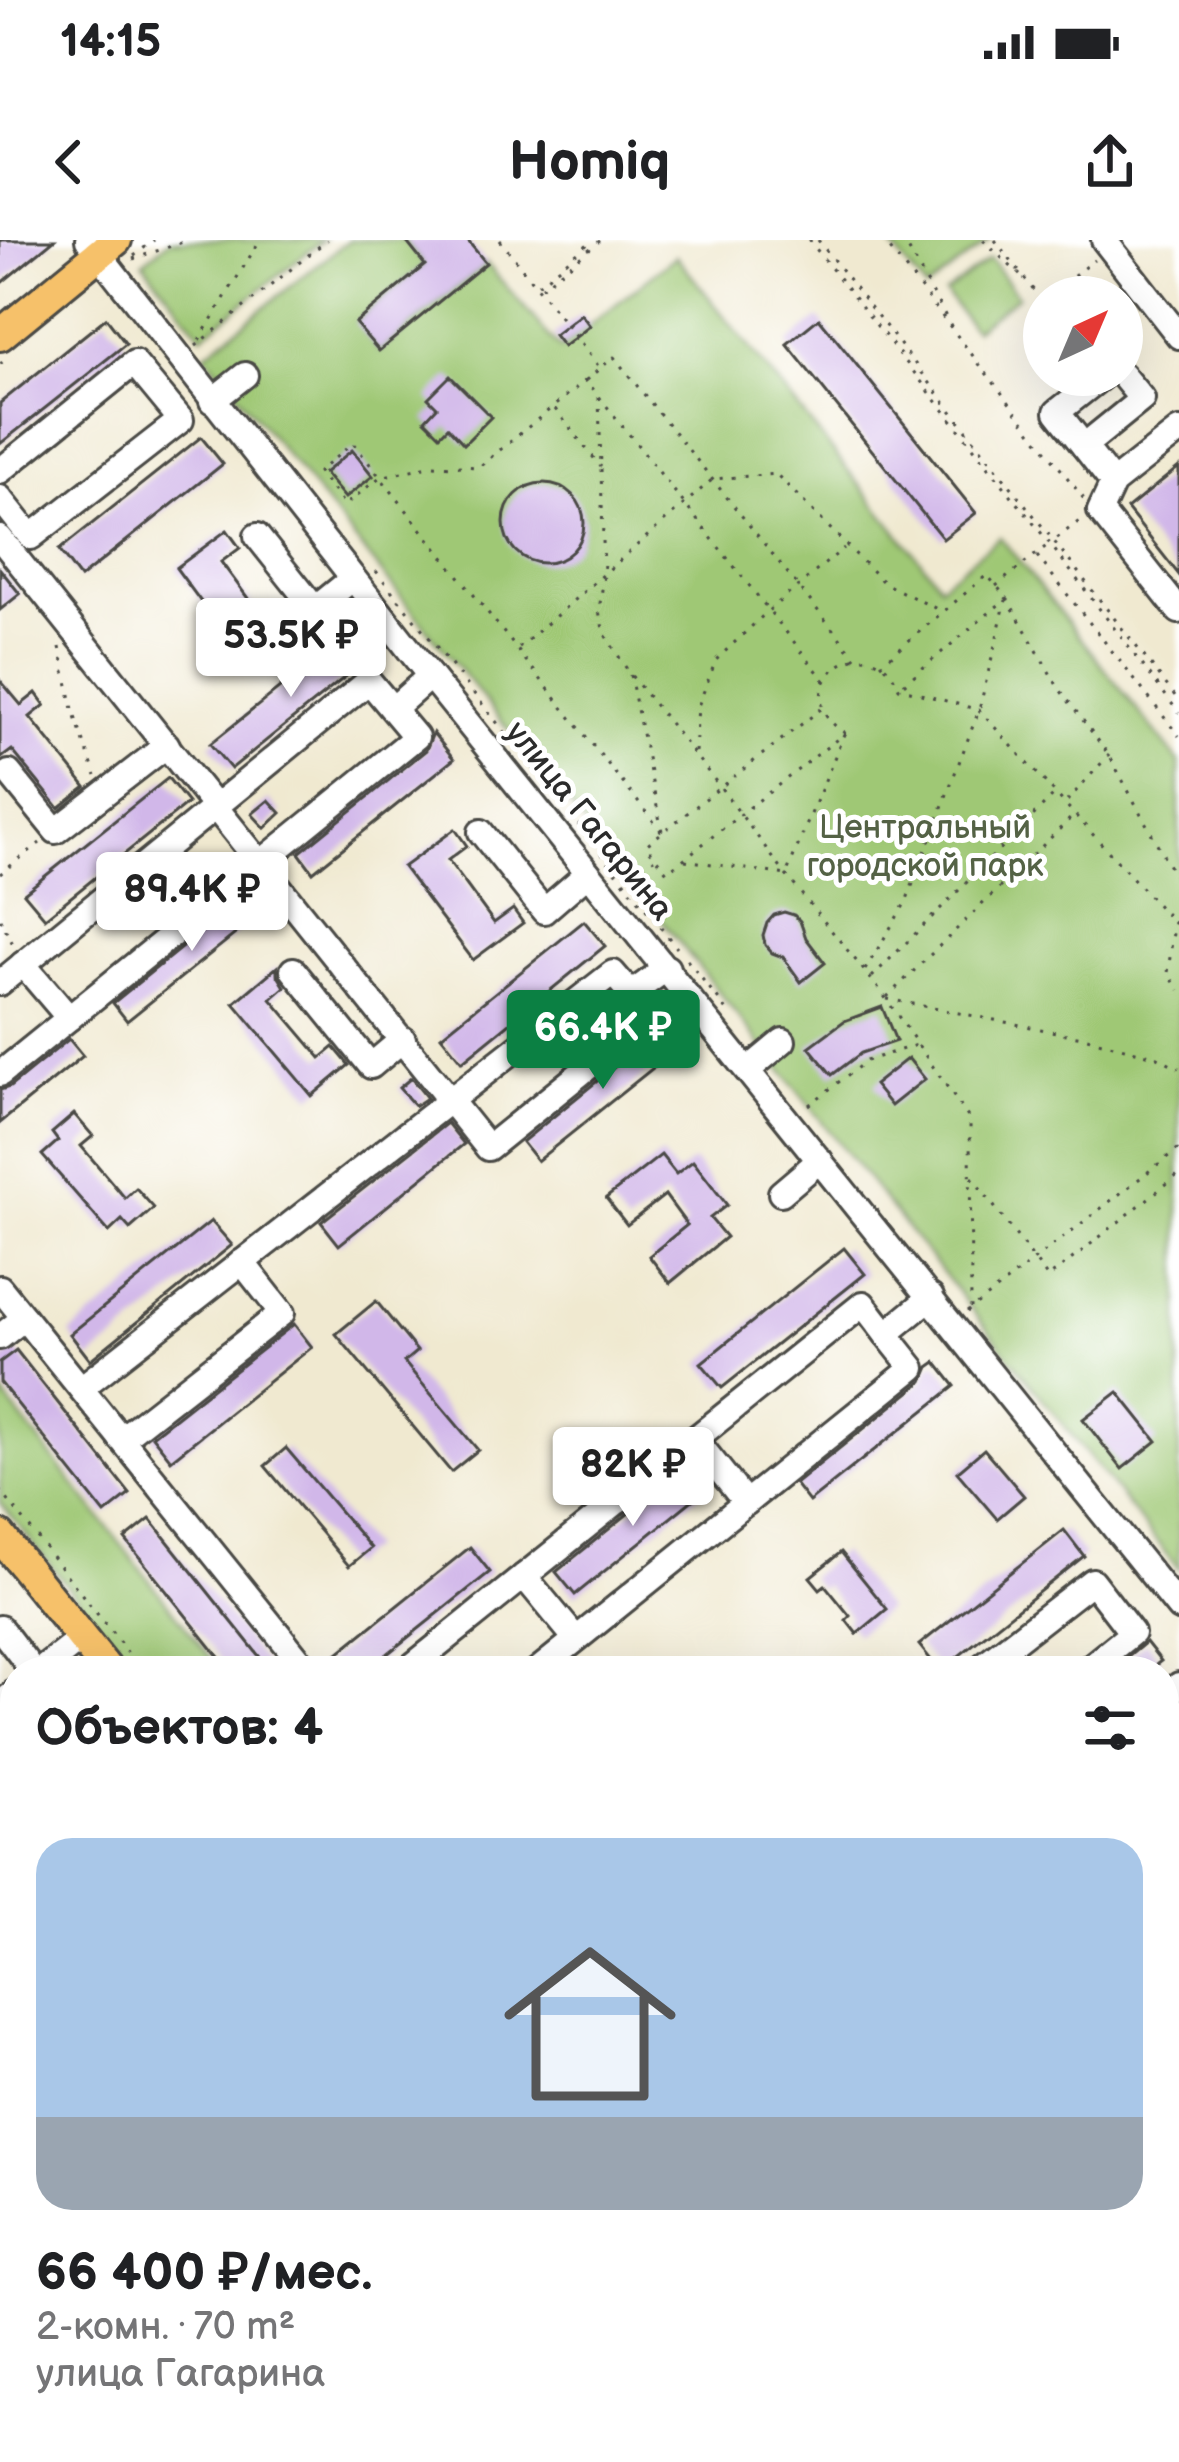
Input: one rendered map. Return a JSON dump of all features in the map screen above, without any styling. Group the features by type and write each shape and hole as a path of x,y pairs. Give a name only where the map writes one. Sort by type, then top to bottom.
{"main road":[{"path":"0,335 101,245"},
{"path":"0,1536 96,1656"}],"street":[{"path":"1107,244 1178,332"},
{"name":"улица Гагарина","path":"101,245 185,366 352,579 931,1297 962,1317 1179,1608"},
{"path":"0,471 134,363 181,420 31,537 0,498"},
{"path":"156,391 185,366"},
{"path":"212,401 245,374"},
{"path":"1077,396 1057,412 1113,483"},
{"path":"1084,446 1142,399 1140,396"},
{"path":"1179,431 1113,483 1100,511 1179,611"},
{"path":"257,536 315,609 352,579"},
{"path":"0,538 261,861 451,1100 488,1148 649,1018 613,973 451,1100 81,1388"},
{"path":"392,709 430,676"},
{"path":"0,983 116,899 369,680 416,737 0,1075"},
{"path":"9,773 56,831 167,745"},
{"path":"481,832 544,910 588,873"},
{"path":"23,964 69,1018"},
{"path":"631,994 667,968"},
{"path":"293,970 370,1066 403,1040"},
{"path":"748,1070 783,1041"},
{"path":"781,1192 820,1160"},
{"path":"121,1439 282,1312 242,1262"},
{"path":"0,1288 290,1656"},
{"path":"886,1334 931,1297"},
{"path":"425,1656 863,1304 913,1368 556,1656"},
{"path":"0,1337 24,1318"},
{"path":"695,1438 746,1503"},
{"path":"524,1576 576,1640"},
{"path":"995,1656 1092,1581 1132,1633 1104,1656"},
{"path":"57,1656 82,1638"}],"path":[{"path":"154,240 128,260 188,240"},
{"path":"260,240 195,347 327,240"},
{"path":"500,240 600,368"},
{"path":"537,287 593,240"},
{"path":"537,287 601,240"},
{"path":"809,240 1179,701"},
{"path":"883,240 1093,511 996,586"},
{"path":"903,240 960,342"},
{"path":"983,240 1023,278"},
{"path":"995,240 1023,276"},
{"path":"822,241 1179,712"},
{"path":"1071,276 1107,244"},
{"path":"662,832 517,650 380,477 353,443 318,472 345,505 380,477 433,465 479,467 614,357 856,658"},
{"path":"586,380 824,681"},
{"path":"599,397 604,575 599,610 604,633 630,674 871,979 970,1120 962,1317"},
{"path":"553,406 602,468"},
{"path":"517,650 713,479 776,474 884,583 943,612"},
{"path":"695,755 698,706 716,660 846,546"},
{"path":"1036,554 1179,736"},
{"path":"881,664 987,575 1007,598 1058,687 1109,754 1178,884 1168,973 1179,990"},
{"path":"899,688 1007,598"},
{"path":"864,971 906,902 979,710 1007,598"},
{"path":"60,649 74,714 102,795"},
{"path":"845,733 823,708 822,690 832,670 856,658 881,664 899,688 979,710 1177,923"},
{"path":"630,674 662,832"},
{"path":"823,708 646,845 667,872 845,733"},
{"path":"786,875 845,733"},
{"path":"1066,802 1109,754"},
{"path":"871,979 1057,793"},
{"path":"885,998 1076,813"},
{"path":"0,874 56,831"},
{"path":"607,896 655,858"},
{"path":"684,860 786,875"},
{"path":"0,919 23,964"},
{"path":"885,998 1087,1038 1158,1057 1179,1068"},
{"path":"808,1105 866,1061 917,1044"},
{"path":"962,1317 1179,1148"},
{"path":"970,1176 1048,1278 1179,1174"},
{"path":"0,1490 130,1656"}],"green space":[{"path":"170,240 323,240 202,336 143,262"},
{"name":"Центральный городской парк","path":"349,240 405,240 425,265 356,322 379,351 486,263 560,349 676,256 940,585 1000,537 1179,762 1179,1570 205,354"},
{"path":"887,240 990,240 926,290"},
{"path":"990,259 1018,296 974,330 945,293"},
{"path":"0,1391 209,1656 123,1656 0,1502"}],"building":[{"path":"0,240 54,240 0,284"},
{"path":"405,240 467,240 486,263 379,351 355,323 425,265"},
{"path":"581,314 590,326 563,347 554,335"},
{"path":"106,318 126,344 0,444 0,403"},
{"path":"819,318 976,513 943,539 787,344"},
{"path":"450,376 491,417 464,444 448,427 440,435 425,420 437,407 428,398"},
{"path":"201,437 223,464 80,578 59,550"},
{"path":"352,450 373,476 345,498 324,473"},
{"path":"1179,467 1179,575 1127,509"},
{"path":"544,483 572,495 584,523 572,551 544,563 516,551 504,523 516,495"},
{"path":"227,530 240,548 221,562 267,624 285,610 296,625 245,662 176,568"},
{"path":"0,569 20,594 0,610"},
{"path":"351,631 371,656 231,769 210,744"},
{"path":"0,680 21,705 36,693 45,705 30,717 86,787 59,808 12,750 0,759"},
{"path":"433,733 454,759 313,872 299,853 426,750"},
{"path":"168,778 188,803 45,918 24,893"},
{"path":"269,800 281,813 265,828 252,814"},
{"path":"455,829 467,846 448,860 494,923 513,909 523,923 473,960 403,867"},
{"path":"255,888 270,906 127,1021 113,1003"},
{"path":"784,912 800,921 825,963 801,982 783,957 765,945 767,923"},
{"path":"584,921 605,946 462,1062 441,1036"},
{"path":"277,967 285,987 271,999 321,1058 334,1047 349,1065 312,1096 234,1003"},
{"path":"882,1007 896,1041 861,1053 832,1075 809,1047 844,1021"},
{"path":"665,1021 683,1044 537,1161 522,1142 659,1031"},
{"path":"69,1039 83,1056 0,1123 0,1090"},
{"path":"908,1058 925,1079 891,1106 874,1085"},
{"path":"411,1078 427,1098 415,1106 399,1088"},
{"path":"74,1114 93,1136 81,1146 125,1198 136,1188 154,1208 130,1229 122,1220 109,1232 42,1155 58,1141 52,1133"},
{"path":"447,1123 464,1144 339,1245 321,1222"},
{"path":"661,1155 676,1174 693,1161 727,1205 710,1218 726,1237 670,1283 649,1256 687,1225 665,1195 627,1225 606,1198"},
{"path":"211,1221 232,1245 90,1360 70,1334"},
{"path":"844,1248 865,1274 722,1388 701,1363"},
{"path":"376,1301 417,1351 404,1362 478,1450 451,1472 336,1334"},
{"path":"294,1324 312,1347 171,1460 152,1436"},
{"path":"16,1350 130,1494 105,1514 0,1382 0,1362"},
{"path":"936,1362 955,1386 809,1502 795,1484 923,1381"},
{"path":"1118,1392 1157,1441 1122,1469 1083,1419"},
{"path":"286,1448 371,1548 349,1566 265,1466"},
{"path":"984,1449 1024,1496 997,1519 957,1472"},
{"path":"692,1462 711,1485 575,1595 556,1572"},
{"path":"150,1519 259,1656 218,1656 125,1539"},
{"path":"1064,1530 1084,1556 959,1656 928,1656 919,1645"},
{"path":"470,1547 490,1572 385,1656 334,1656"},
{"path":"841,1552 887,1609 857,1634 846,1620 850,1616 825,1585 820,1589 810,1577"},
{"path":"1146,1642 1157,1656 1129,1656"}]}
